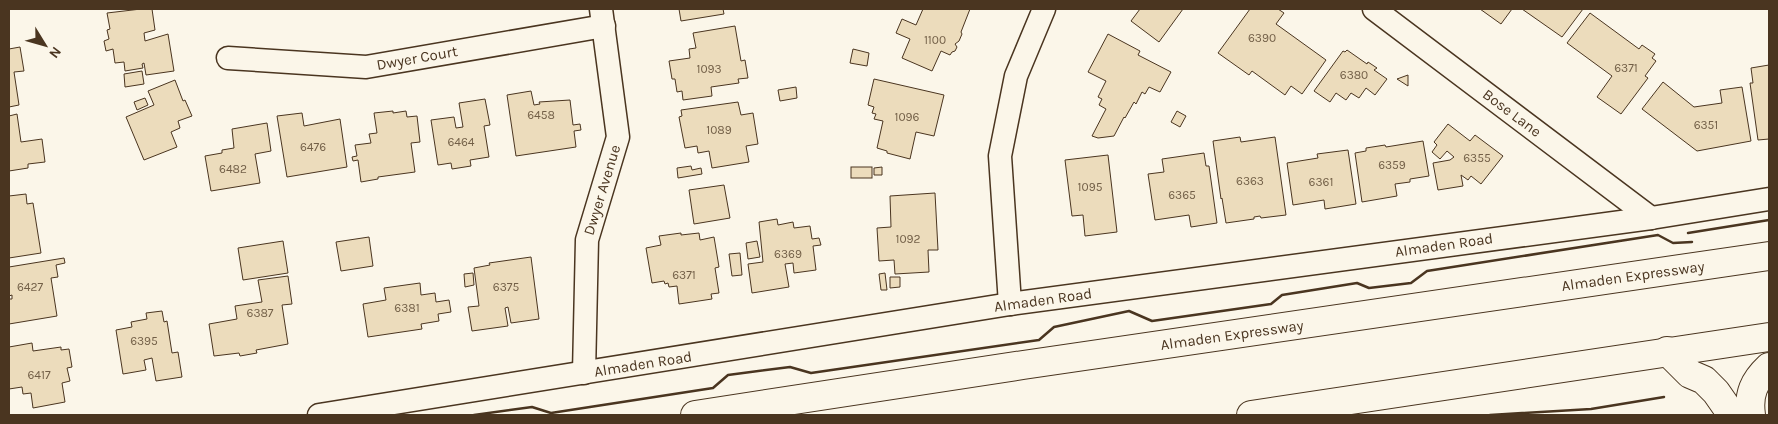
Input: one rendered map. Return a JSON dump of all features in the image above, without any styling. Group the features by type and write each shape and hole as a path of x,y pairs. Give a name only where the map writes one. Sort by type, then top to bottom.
{"main road":[{"name":"Almaden Expressway","path":"695,415 1769,256"},
{"path":"1251,415 1769,337"},
{"path":"1667,351 1690,374 1704,380 1716,392 1732,415"},
{"path":"1751,415 1749,404 1752,391 1758,378 1769,367"}],"street":[{"path":"1010,304 1000,156 1016,76 1044,9"},
{"name":"Bose Lane","path":"1374,9 1651,218"},
{"name":"Dwyer Court","path":"228,58 366,67 603,17"},
{"name":"Dwyer Avenue","path":"584,373 587,240 618,137 603,17"},
{"name":"Almaden Road","path":"319,415 1010,304 1651,218 1769,199"}],"building":[{"path":"152,9 155,30 144,33 145,41 168,34 174,71 146,75 144,63 142,64 143,68 125,71 124,62 115,63 113,49 106,51 104,41 109,39 107,30 110,29 107,13"},
{"path":"679,9 723,9 724,14 681,21"},
{"path":"923,9 970,9 959,41 955,44 957,47 955,51 950,55 941,51 932,71 902,58 910,39 896,33 902,19 916,25"},
{"path":"1140,9 1183,9 1159,42 1131,21"},
{"path":"1250,9 1278,9 1284,13 1276,24 1326,60 1302,94 1291,86 1285,95 1252,71 1249,75 1218,53"},
{"path":"1480,9 1512,9 1501,24"},
{"path":"1522,9 1583,9 1562,37"},
{"path":"1590,13 1639,49 1642,45 1655,54 1652,58 1656,61 1645,76 1648,78 1621,114 1597,97 1612,76 1567,43"},
{"path":"735,26 741,61 745,60 748,78 738,79 739,83 711,87 712,96 683,100 682,91 677,92 675,79 672,79 669,61 690,58 689,49 696,48 693,33"},
{"path":"1108,34 1140,51 1138,55 1171,72 1160,92 1149,87 1145,94 1142,92 1136,104 1134,102 1124,117 1114,136 1098,138 1092,136 1106,109 1099,105 1102,99 1098,97 1106,81 1088,72"},
{"path":"20,47 24,71 14,72 19,105 9,107 9,49"},
{"path":"853,49 869,53 867,66 850,63"},
{"path":"1347,50 1367,64 1368,62 1377,68 1374,70 1387,79 1375,95 1366,88 1359,98 1351,93 1346,100 1336,93 1330,102 1314,91 1343,51"},
{"path":"1769,65 1769,139 1758,140 1750,83 1753,83 1751,68"},
{"path":"142,71 144,84 125,87 124,74"},
{"path":"1408,75 1408,86 1397,79"},
{"path":"874,79 944,95 934,136 916,132 910,159 887,153 887,151 877,148 883,121 874,119 876,114 872,113 874,107 868,105"},
{"path":"175,80 183,101 185,100 192,116 178,121 180,128 171,132 177,147 144,160 126,117 154,105 148,91"},
{"path":"1663,82 1694,107 1722,103 1720,90 1742,87 1751,141 1697,151 1642,109"},
{"path":"796,87 797,98 780,101 778,90"},
{"path":"531,91 534,105 540,104 539,102 570,100 573,125 580,124 581,130 574,131 576,147 516,156 507,95"},
{"path":"145,98 148,105 137,110 134,102"},
{"path":"485,99 490,125 484,126 489,157 470,160 471,166 452,169 451,163 438,165 431,120 454,117 456,128 463,127 459,103"},
{"path":"738,102 741,115 753,113 758,144 746,146 749,162 712,168 709,151 698,153 697,146 685,148 679,117 682,116 681,110"},
{"path":"393,111 393,113 406,111 407,117 417,116 420,142 411,143 415,172 378,177 378,179 361,182 358,160 353,161 352,157 357,156 355,145 371,143 369,134 377,133 374,113"},
{"path":"1177,111 1186,116 1180,127 1171,122"},
{"path":"302,113 304,126 340,119 347,167 287,177 277,116"},
{"path":"17,114 21,142 42,139 45,162 28,164 28,168 9,171 9,116"},
{"path":"267,123 271,151 255,154 260,183 211,191 205,156 222,153 222,150 234,148 232,129"},
{"path":"1448,124 1470,141 1475,135 1503,156 1481,184 1471,176 1468,180 1461,175 1463,186 1438,190 1433,163 1450,160 1454,157 1447,151 1440,159 1432,152 1437,145 1434,142"},
{"path":"1240,137 1241,142 1275,137 1286,215 1261,218 1260,216 1254,217 1254,219 1226,223 1213,141"},
{"path":"1423,141 1429,176 1395,184 1397,196 1362,202 1355,153 1366,151 1366,148"},
{"path":"1348,150 1356,204 1325,209 1324,200 1293,205 1287,163 1318,158 1317,154"},
{"path":"1204,153 1206,166 1209,166 1217,223 1191,227 1189,215 1155,220 1148,174 1164,172 1162,159"},
{"path":"1108,155 1117,232 1085,236 1083,215 1072,216 1065,160"},
{"path":"691,166 692,170 701,168 702,174 678,178 677,168"},
{"path":"851,167 872,167 872,178 851,178"},
{"path":"882,167 882,175 874,175 874,168"},
{"path":"724,185 730,218 694,224 689,190"},
{"path":"935,193 938,250 928,250 929,272 895,274 894,260 879,261 877,228 891,227 890,196"},
{"path":"26,194 27,204 33,203 41,253 9,258 9,196"},
{"path":"777,219 778,225 793,222 794,228 810,226 812,239 819,238 821,245 813,246 816,270 794,273 793,263 785,264 789,287 752,293 748,264 763,262 759,222"},
{"path":"681,233 681,235 699,233 700,240 714,237 719,267 715,268 719,293 711,294 712,299 679,304 677,286 669,287 668,283 665,284 664,281 652,283 646,248 661,245 659,236"},
{"path":"369,237 373,266 341,271 336,242"},
{"path":"283,241 288,273 243,280 238,248"},
{"path":"757,241 760,257 748,259 746,243"},
{"path":"740,253 742,275 732,276 729,254"},
{"path":"531,257 539,319 511,323 508,307 505,308 508,326 472,331 468,307 479,306 474,268 490,265 489,263"},
{"path":"64,258 65,263 56,265 58,277 51,278 57,316 9,324 9,299 12,299 12,295 9,296 9,267"},
{"path":"473,273 474,285 465,287 464,274"},
{"path":"885,273 887,290 881,290 879,274"},
{"path":"288,276 292,304 282,305 288,344 256,350 257,353 240,356 239,353 214,356 209,324 237,319 235,306 262,302 258,280"},
{"path":"890,277 900,277 900,287 890,288"},
{"path":"420,283 421,295 435,293 436,302 449,300 451,312 438,314 439,321 421,324 422,329 368,337 363,304 386,300 384,288"},
{"path":"162,311 164,322 167,321 172,353 178,352 182,377 156,381 152,358 144,360 146,370 123,374 116,330 132,327 131,322 147,319 146,313"},
{"path":"32,343 33,351 61,347 61,350 69,349 72,367 67,368 70,381 62,383 65,402 33,408 31,393 23,394 22,387 9,389 9,347"}],"wall":[{"path":"1688,233 1769,220"},
{"path":"474,415 532,407 551,413 713,388 728,375 790,367 811,373 1039,340 1054,327 1129,311 1152,321 1271,304 1282,295 1357,283 1369,288 1411,283 1427,271 1658,235 1673,243 1692,242"},
{"path":"1490,415 1591,409 1664,397"}]}
